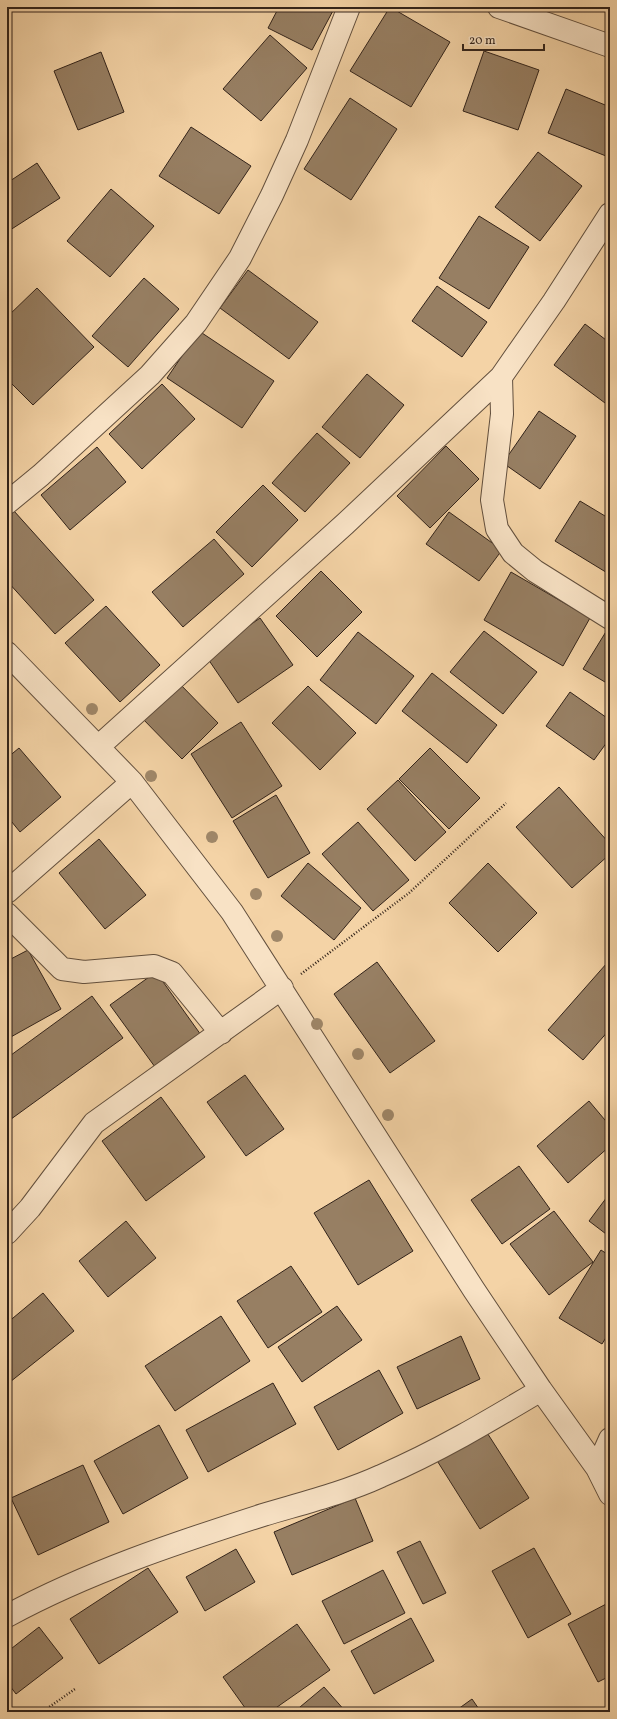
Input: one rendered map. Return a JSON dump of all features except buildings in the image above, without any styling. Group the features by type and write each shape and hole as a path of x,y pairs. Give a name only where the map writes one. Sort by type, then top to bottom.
{"street":[{"path":"7,503 41,475 150,375 196,324 240,258 268,202 297,140 349,7"},
{"path":"499,7 610,46"},
{"path":"98,747 345,524 501,377 554,302 610,214"},
{"path":"501,377 502,414 492,500 497,529 513,553 535,571 610,618"},
{"path":"7,653 132,782 232,912 474,1290 597,1468 610,1494"},
{"path":"7,892 132,782"},
{"path":"7,914 62,969 84,972 125,970 154,966 172,973 221,1033"},
{"path":"7,1233 30,1208 94,1123 282,988"},
{"path":"7,1616 119,1564 175,1544 333,1494 380,1477 442,1448 542,1390"},
{"path":"597,1468 610,1439"}],"path":[{"path":"282,988 409,893 506,803"},
{"path":"42,1712 75,1689"}]}
